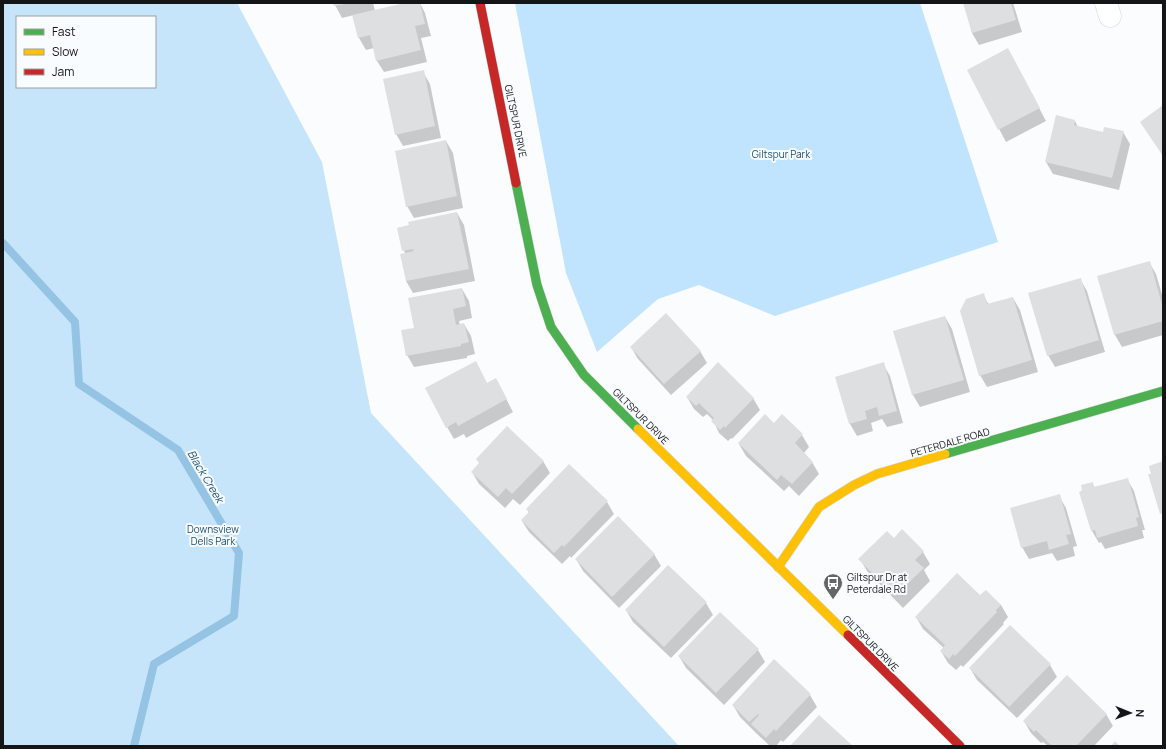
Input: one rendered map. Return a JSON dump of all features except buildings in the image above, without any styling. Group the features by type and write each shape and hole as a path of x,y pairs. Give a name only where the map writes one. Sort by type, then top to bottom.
{"street":[{"name":"GILTSPUR DRIVE","path":"480,3 537,285 551,328 584,375 960,746"},
{"name":"PETERDALE ROAD","path":"778,567 819,507 854,485 877,474 1163,391"}],"green space":[{"name":"Downsview Dells Park","path":"3,3 237,3 322,162 371,413 679,746 3,746"},
{"name":"Giltspur Park","path":"515,3 920,3 998,242 775,316 699,285 658,299 597,352 566,273"}],"waterway":[{"name":"Black Creek","path":"3,243 75,322 79,384 178,450 239,553 234,616 154,664 134,746"}],"traffic: fast":[{"path":"516,183 537,285 551,327 584,375 638,429"},
{"path":"945,454 1163,391"}],"traffic: slow":[{"path":"638,429 848,635"},
{"path":"778,567 819,507 854,485 877,474 945,454"}],"traffic: jam":[{"path":"480,3 516,183"},
{"path":"848,635 960,746"}],"place":[{"name":"Giltspur Dr at Peterdale Rd","path":"833,600"}]}
